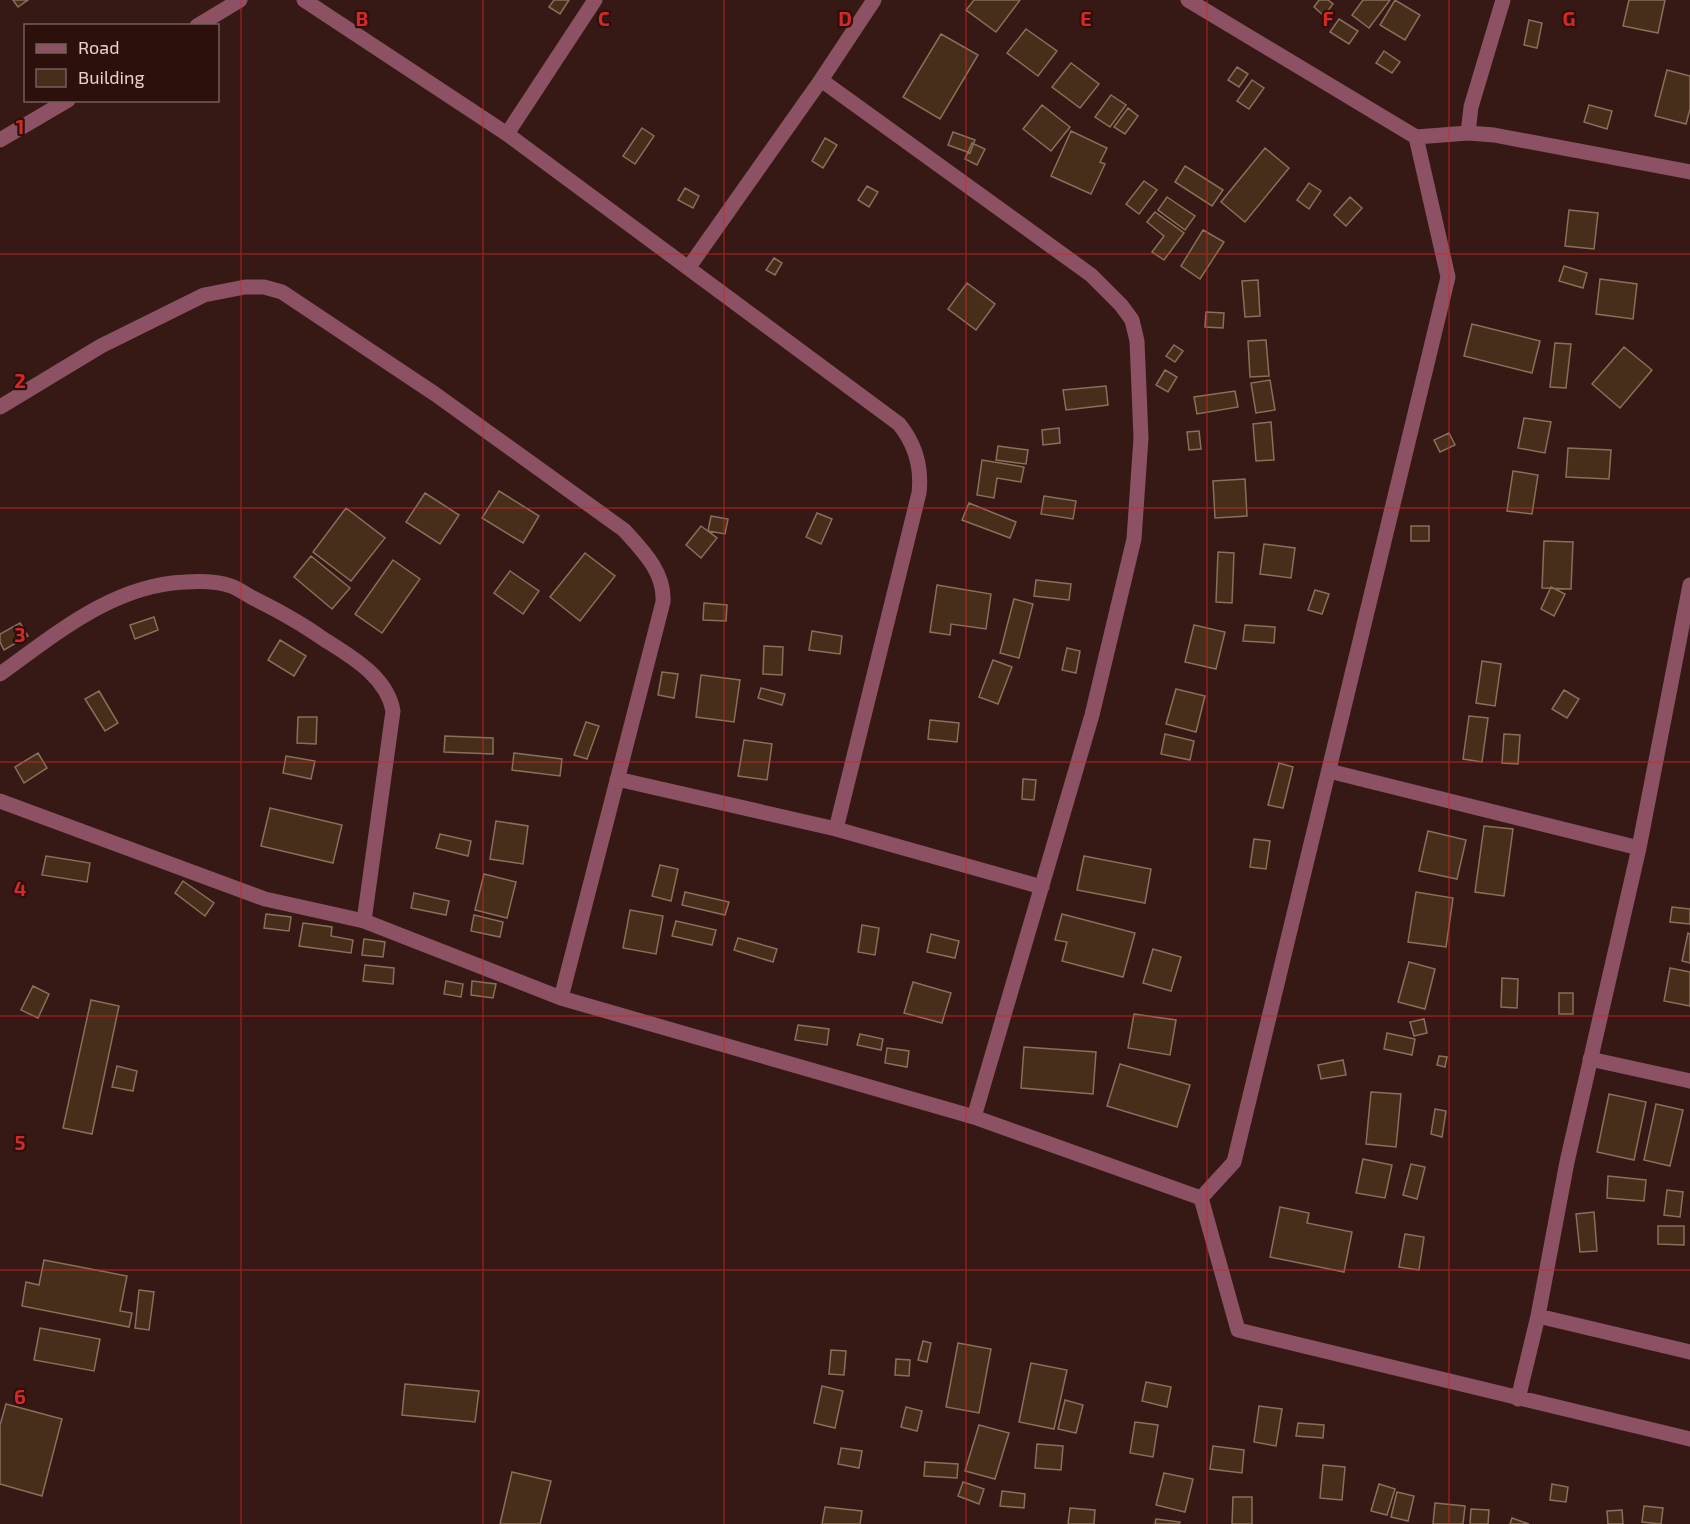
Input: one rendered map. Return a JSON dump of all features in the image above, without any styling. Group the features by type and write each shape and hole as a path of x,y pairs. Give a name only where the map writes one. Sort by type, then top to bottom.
{"street":[{"path":"199,24 240,0"},
{"path":"304,0 507,134 899,424 907,434 918,459 921,474 919,493 836,829"},
{"path":"507,134 595,0"},
{"path":"689,267 821,81 874,0"},
{"path":"1188,0 1416,137 1468,133 1522,140 1690,172"},
{"path":"1468,133 1471,107 1503,0"},
{"path":"821,81 1091,275 1121,305 1132,320 1137,341 1141,438 1134,539 1092,715 974,1117"},
{"path":"0,140 65,102"},
{"path":"1201,1198 1234,1162 1448,277 1416,137"},
{"path":"0,406 101,346 204,295 245,287 264,287 282,292 435,394 624,530 649,560 662,582 663,602 561,998"},
{"path":"0,674 79,619 116,598 170,583 200,581 231,586 291,617 338,648 379,680 389,697 393,711 364,921"},
{"path":"1518,1399 1538,1316 1567,1162 1639,848 1690,585"},
{"path":"1329,771 1639,848"},
{"path":"617,779 836,829 1042,887"},
{"path":"0,801 265,899 364,921 561,998 974,1117 1201,1198"},
{"path":"1590,1059 1690,1081"},
{"path":"1201,1198 1238,1330 1690,1439"},
{"path":"1538,1316 1690,1352"}],"building":[{"path":"13,0 28,0 18,7"},
{"path":"554,0 569,0 560,14 549,7"},
{"path":"974,0 1020,0 996,32 966,10"},
{"path":"1319,0 1328,0 1333,4 1324,16 1314,7"},
{"path":"1363,0 1390,0 1369,28 1352,15"},
{"path":"1395,0 1420,15 1405,40 1380,25"},
{"path":"1629,0 1665,0 1658,33 1623,26"},
{"path":"1339,19 1358,31 1349,44 1330,32"},
{"path":"1529,20 1542,23 1537,48 1524,45"},
{"path":"1026,29 1057,51 1038,76 1007,53"},
{"path":"941,34 978,55 940,119 903,97"},
{"path":"1384,51 1400,62 1392,73 1376,63"},
{"path":"1071,63 1099,84 1080,108 1052,87"},
{"path":"1237,67 1248,74 1239,87 1228,80"},
{"path":"1667,70 1690,76 1690,109 1686,124 1655,116"},
{"path":"1252,80 1264,88 1249,109 1237,101"},
{"path":"1111,95 1126,105 1110,127 1095,117"},
{"path":"1042,105 1070,127 1051,151 1023,129"},
{"path":"1589,105 1612,111 1607,129 1584,122"},
{"path":"1128,108 1138,116 1125,134 1114,127"},
{"path":"642,128 654,136 635,164 623,156"},
{"path":"1071,131 1107,148 1100,162 1105,164 1091,194 1051,176"},
{"path":"953,132 975,140 970,153 948,145"},
{"path":"825,138 837,145 823,168 812,161"},
{"path":"972,143 985,149 977,165 965,159"},
{"path":"1265,148 1289,168 1245,222 1221,202"},
{"path":"1185,166 1223,190 1212,206 1175,182"},
{"path":"1144,181 1157,190 1139,214 1126,204"},
{"path":"1309,183 1321,191 1309,209 1297,200"},
{"path":"867,186 878,192 869,207 858,200"},
{"path":"685,188 699,196 693,208 678,200"},
{"path":"1167,197 1195,216 1185,230 1158,210"},
{"path":"1350,197 1362,208 1346,226 1334,215"},
{"path":"1569,210 1598,213 1594,249 1565,246"},
{"path":"1155,212 1184,233 1164,260 1152,252 1164,236 1147,222"},
{"path":"1203,230 1224,242 1200,279 1181,266"},
{"path":"774,258 782,263 775,275 766,270"},
{"path":"1564,266 1587,273 1583,288 1559,281"},
{"path":"1600,279 1637,284 1633,319 1596,314"},
{"path":"1258,280 1260,316 1245,317 1242,281"},
{"path":"967,283 995,304 976,330 948,309"},
{"path":"1206,312 1224,313 1223,328 1205,327"},
{"path":"1472,324 1540,341 1532,373 1464,356"},
{"path":"1266,340 1269,376 1250,377 1248,341"},
{"path":"1555,343 1571,344 1566,388 1550,387"},
{"path":"1174,345 1183,351 1175,362 1166,356"},
{"path":"1624,347 1652,370 1620,408 1592,384"},
{"path":"1165,370 1177,377 1168,392 1156,385"},
{"path":"1270,380 1275,410 1256,413 1251,383"},
{"path":"1106,386 1108,405 1066,410 1063,390"},
{"path":"1235,391 1238,407 1197,414 1194,397"},
{"path":"1524,418 1551,422 1545,453 1518,448"},
{"path":"1271,422 1274,460 1256,461 1253,424"},
{"path":"1059,428 1060,443 1043,445 1042,430"},
{"path":"1199,431 1201,449 1189,450 1187,432"},
{"path":"1449,433 1455,445 1440,452 1434,440"},
{"path":"998,446 1028,450 1026,464 996,460"},
{"path":"1568,448 1611,450 1609,479 1566,477"},
{"path":"982,460 1024,467 1021,482 997,478 994,498 977,495"},
{"path":"1513,471 1538,475 1532,514 1507,511"},
{"path":"1245,479 1247,516 1215,518 1213,481"},
{"path":"499,491 539,516 523,543 482,518"},
{"path":"425,493 459,515 440,544 406,522"},
{"path":"1044,496 1076,501 1073,519 1041,514"},
{"path":"969,503 1016,522 1010,538 962,520"},
{"path":"346,508 385,538 351,581 313,552"},
{"path":"817,513 832,519 821,544 806,537"},
{"path":"711,516 728,519 725,534 708,531"},
{"path":"701,526 717,538 701,558 686,545"},
{"path":"1411,526 1429,526 1429,541 1411,541"},
{"path":"1544,541 1573,542 1571,589 1542,588"},
{"path":"1264,544 1295,548 1291,578 1260,574"},
{"path":"1218,552 1234,553 1232,603 1216,602"},
{"path":"585,553 615,576 580,621 550,597"},
{"path":"311,556 350,588 332,609 294,577"},
{"path":"393,560 420,579 382,633 355,614"},
{"path":"510,571 539,591 523,614 494,593"},
{"path":"1036,580 1071,584 1069,600 1034,596"},
{"path":"937,585 991,594 986,629 951,624 950,635 930,632"},
{"path":"1551,587 1565,594 1554,616 1541,609"},
{"path":"1315,590 1329,594 1322,614 1308,610"},
{"path":"1014,599 1033,604 1019,658 1000,653"},
{"path":"704,603 727,605 726,621 703,620"},
{"path":"154,617 158,630 135,639 130,625"},
{"path":"20,623 28,636 4,650 0,642 0,634"},
{"path":"1194,625 1225,632 1216,669 1185,662"},
{"path":"1245,625 1275,627 1274,643 1243,641"},
{"path":"812,631 842,636 840,654 809,650"},
{"path":"280,640 306,656 294,676 268,660"},
{"path":"764,646 783,647 782,675 763,674"},
{"path":"1067,648 1080,651 1076,673 1062,670"},
{"path":"993,660 1012,667 998,704 979,697"},
{"path":"1482,661 1501,664 1495,706 1476,703"},
{"path":"662,672 678,674 674,698 658,695"},
{"path":"701,675 740,680 734,722 696,717"},
{"path":"761,688 785,694 782,705 758,698"},
{"path":"1176,689 1205,696 1196,732 1166,724"},
{"path":"1564,690 1579,699 1567,718 1552,709"},
{"path":"99,691 118,723 105,731 85,699"},
{"path":"1469,716 1488,718 1482,762 1463,759"},
{"path":"298,717 317,717 316,744 297,743"},
{"path":"930,720 959,723 957,742 928,739"},
{"path":"586,722 599,726 587,759 574,755"},
{"path":"1165,734 1194,741 1190,760 1161,754"},
{"path":"1504,734 1520,735 1518,764 1502,763"},
{"path":"445,736 493,738 493,754 444,752"},
{"path":"744,740 772,744 767,780 738,776"},
{"path":"38,753 47,768 24,783 15,767"},
{"path":"514,753 562,759 560,776 512,770"},
{"path":"286,756 315,761 311,779 283,773"},
{"path":"1279,763 1293,767 1283,808 1268,805"},
{"path":"1023,779 1036,780 1034,800 1022,799"},
{"path":"270,808 342,825 333,863 261,846"},
{"path":"496,821 528,826 523,864 490,859"},
{"path":"1484,826 1513,829 1504,896 1475,892"},
{"path":"1428,831 1466,840 1457,879 1419,871"},
{"path":"440,834 471,841 468,856 436,848"},
{"path":"1254,839 1270,841 1266,869 1250,867"},
{"path":"46,856 90,863 87,882 42,875"},
{"path":"1084,856 1151,869 1145,903 1077,890"},
{"path":"660,865 678,869 671,901 652,896"},
{"path":"484,874 516,882 507,918 475,910"},
{"path":"183,881 214,903 205,916 175,893"},
{"path":"685,892 729,902 725,915 682,905"},
{"path":"1416,892 1453,898 1446,947 1408,942"},
{"path":"414,893 449,901 446,915 411,908"},
{"path":"1672,907 1690,909 1690,924 1670,922"},
{"path":"630,910 663,916 656,954 623,948"},
{"path":"266,914 291,917 289,931 264,928"},
{"path":"1062,914 1135,933 1123,977 1062,961 1067,942 1055,940"},
{"path":"474,915 503,922 500,937 471,931"},
{"path":"676,921 716,930 712,945 672,936"},
{"path":"303,923 332,927 331,936 353,940 351,953 299,946"},
{"path":"862,925 879,928 875,955 858,952"},
{"path":"1688,933 1690,934 1690,963 1682,961"},
{"path":"931,934 959,941 955,958 927,952"},
{"path":"738,938 777,949 773,962 734,950"},
{"path":"364,939 385,942 383,957 362,955"},
{"path":"1153,949 1181,957 1171,991 1143,983"},
{"path":"1409,962 1435,969 1425,1009 1398,1002"},
{"path":"365,965 394,968 393,984 363,981"},
{"path":"1670,968 1690,972 1690,1006 1664,1001"},
{"path":"1502,978 1518,979 1517,1008 1501,1007"},
{"path":"446,981 463,984 461,997 444,994"},
{"path":"472,981 496,984 493,998 471,995"},
{"path":"913,982 951,993 942,1023 904,1013"},
{"path":"33,986 49,994 38,1018 21,1010"},
{"path":"1559,993 1573,993 1573,1014 1559,1014"},
{"path":"91,1000 119,1006 92,1134 63,1128"},
{"path":"1134,1014 1176,1020 1170,1055 1128,1048"},
{"path":"1424,1019 1427,1033 1414,1036 1410,1022"},
{"path":"798,1025 829,1029 827,1045 795,1040"},
{"path":"1387,1033 1415,1039 1412,1055 1384,1049"},
{"path":"860,1034 883,1039 881,1050 857,1045"},
{"path":"1024,1047 1096,1052 1093,1094 1021,1088"},
{"path":"887,1048 909,1051 907,1067 885,1063"},
{"path":"1439,1056 1447,1057 1445,1067 1437,1065"},
{"path":"1343,1060 1346,1075 1321,1079 1318,1065"},
{"path":"1120,1064 1190,1085 1177,1127 1107,1106"},
{"path":"117,1066 137,1071 133,1091 112,1087"},
{"path":"1371,1092 1401,1094 1396,1147 1366,1144"},
{"path":"1609,1094 1646,1102 1634,1160 1597,1152"},
{"path":"1656,1104 1683,1110 1670,1166 1644,1160"},
{"path":"1435,1109 1446,1111 1442,1137 1431,1134"},
{"path":"1363,1159 1392,1165 1385,1198 1356,1193"},
{"path":"1411,1164 1425,1167 1417,1199 1403,1195"},
{"path":"1608,1176 1646,1180 1644,1201 1607,1198"},
{"path":"1667,1190 1683,1192 1680,1217 1664,1215"},
{"path":"1280,1207 1309,1213 1307,1223 1352,1232 1344,1272 1270,1257"},
{"path":"1594,1212 1597,1251 1580,1252 1576,1214"},
{"path":"1658,1226 1684,1226 1684,1245 1658,1244"},
{"path":"1405,1234 1424,1237 1419,1270 1399,1267"},
{"path":"44,1260 127,1276 120,1311 132,1313 129,1327 22,1306 26,1282 39,1285"},
{"path":"139,1290 154,1292 149,1330 135,1328"},
{"path":"40,1328 100,1339 94,1371 34,1360"},
{"path":"923,1341 931,1343 927,1362 918,1360"},
{"path":"958,1343 991,1349 979,1413 946,1407"},
{"path":"831,1350 846,1351 844,1375 829,1374"},
{"path":"896,1359 910,1360 909,1376 895,1375"},
{"path":"1031,1363 1067,1370 1054,1429 1019,1422"},
{"path":"1146,1382 1171,1387 1167,1407 1142,1401"},
{"path":"405,1384 479,1391 475,1422 402,1415"},
{"path":"822,1386 843,1391 835,1428 814,1423"},
{"path":"1065,1400 1083,1405 1076,1433 1058,1429"},
{"path":"6,1404 62,1419 42,1496 0,1484 0,1425"},
{"path":"1259,1406 1282,1409 1276,1446 1254,1442"},
{"path":"906,1407 922,1411 917,1431 901,1427"},
{"path":"1135,1422 1158,1425 1153,1457 1130,1453"},
{"path":"1298,1423 1324,1425 1323,1438 1296,1436"},
{"path":"979,1425 1009,1433 995,1479 965,1471"},
{"path":"1037,1444 1063,1446 1061,1470 1035,1468"},
{"path":"1213,1446 1244,1450 1242,1473 1210,1469"},
{"path":"841,1448 862,1451 859,1468 838,1464"},
{"path":"925,1462 958,1464 957,1478 924,1476"},
{"path":"1323,1465 1345,1467 1342,1500 1320,1498"},
{"path":"512,1472 551,1481 540,1524 500,1524"},
{"path":"1164,1473 1193,1479 1185,1512 1156,1505"},
{"path":"963,1482 984,1489 979,1504 958,1496"},
{"path":"1379,1484 1395,1489 1387,1515 1371,1511"},
{"path":"1552,1484 1568,1487 1566,1502 1550,1500"},
{"path":"1002,1491 1025,1494 1024,1508 1000,1506"},
{"path":"1397,1492 1414,1496 1408,1521 1391,1517"},
{"path":"1233,1497 1252,1497 1252,1524 1232,1524"},
{"path":"1435,1503 1465,1506 1463,1524 1433,1524"},
{"path":"1644,1506 1663,1508 1661,1524 1642,1522"},
{"path":"825,1507 862,1511 860,1524 822,1524"},
{"path":"1070,1508 1095,1510 1094,1524 1068,1524"},
{"path":"1471,1509 1489,1510 1488,1524 1470,1524"},
{"path":"1622,1510 1623,1524 1608,1524 1607,1511"},
{"path":"1512,1518 1529,1524 1510,1524"},
{"path":"1156,1519 1180,1522 1179,1524 1155,1524"}]}
